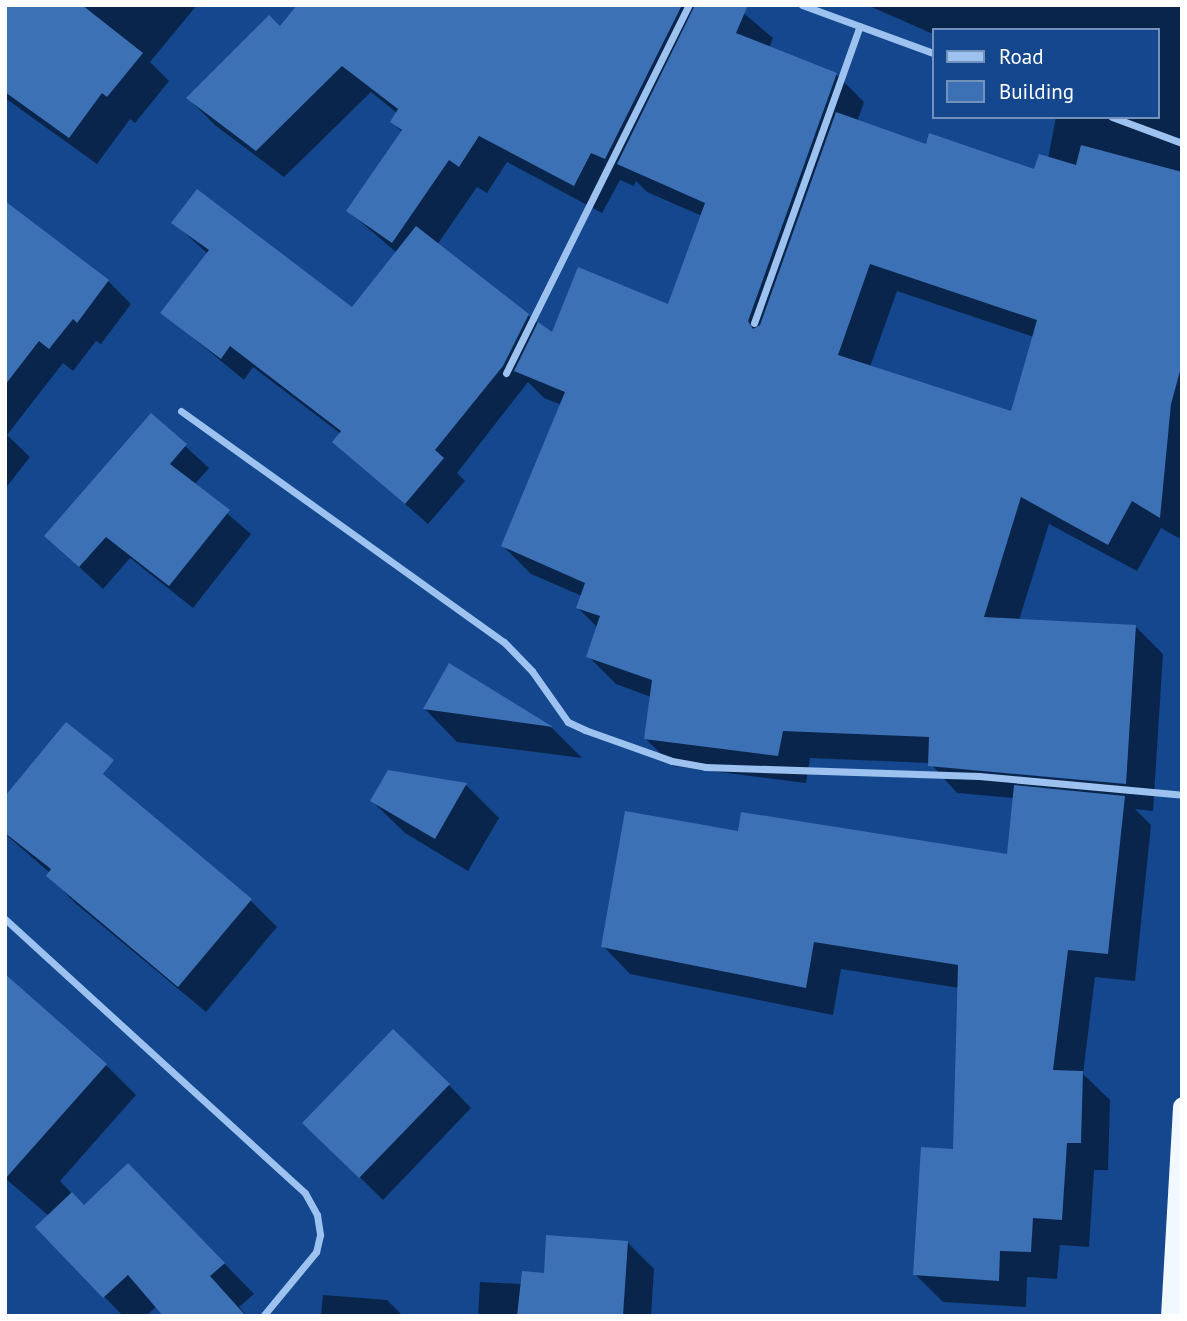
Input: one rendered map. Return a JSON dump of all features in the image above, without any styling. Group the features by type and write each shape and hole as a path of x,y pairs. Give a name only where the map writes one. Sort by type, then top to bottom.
{"highway":[{"path":"1169,1315 1182,1106"}],"street":[{"path":"506,373 689,5"},
{"path":"802,5 932,53"},
{"path":"754,323 860,26"},
{"path":"1117,119 1182,143"},
{"path":"181,411 504,642 532,671 568,722 585,730 705,767 979,775 1182,795"},
{"path":"5,919 304,1193 317,1215 320,1235 316,1252 263,1316"}],"building":[{"path":"5,5 82,5 143,53 107,97 102,93 69,138 5,92"},
{"path":"297,5 682,5 605,159 591,153 574,186 479,136 459,167 449,160 392,243 346,211 402,130 390,122 398,109 342,66 256,151 186,98 269,15 280,26"},
{"path":"695,5 748,5 736,33 837,73 748,321 753,329 760,325 836,112 926,144 929,133 1034,169 1039,154 1076,165 1081,145 1182,172 1182,364 1171,404 1160,518 1132,501 1108,545 1021,497 984,617 1136,625 1126,784 928,766 929,737 783,731 778,756 644,739 652,680 586,657 600,616 576,608 585,583 501,546 565,392 514,371 538,322 552,332 578,267 668,304 705,203 617,164","holes":["870,264 1037,320 1011,411 838,355"]},
{"path":"197,189 352,307 416,226 529,314 503,366 435,450 444,458 405,504 332,442 341,431 230,346 221,359 160,313 209,250 171,223"},
{"path":"5,201 109,280 77,323 73,319 49,349 39,341 5,385"},
{"path":"151,413 187,444 170,464 230,510 169,586 106,537 79,567 44,536"},
{"path":"449,663 553,727 423,709"},
{"path":"66,722 114,760 103,774 252,899 178,987 46,876 51,869 5,833 5,796"},
{"path":"388,770 467,783 435,839 370,801"},
{"path":"1014,785 1125,796 1108,954 1068,950 1053,1070 1083,1071 1081,1143 1067,1143 1062,1220 1033,1218 1031,1252 1000,1251 999,1281 913,1275 921,1147 953,1149 958,965 814,942 806,988 601,947 625,811 738,831 741,812 1007,854"},
{"path":"5,974 107,1064 5,1179"},
{"path":"393,1029 450,1084 359,1178 302,1123"},
{"path":"128,1163 225,1263 210,1276 246,1316 163,1316 128,1275 103,1298 35,1227 72,1192 84,1205"},
{"path":"546,1235 628,1241 623,1316 517,1316 522,1271 544,1273"}]}
